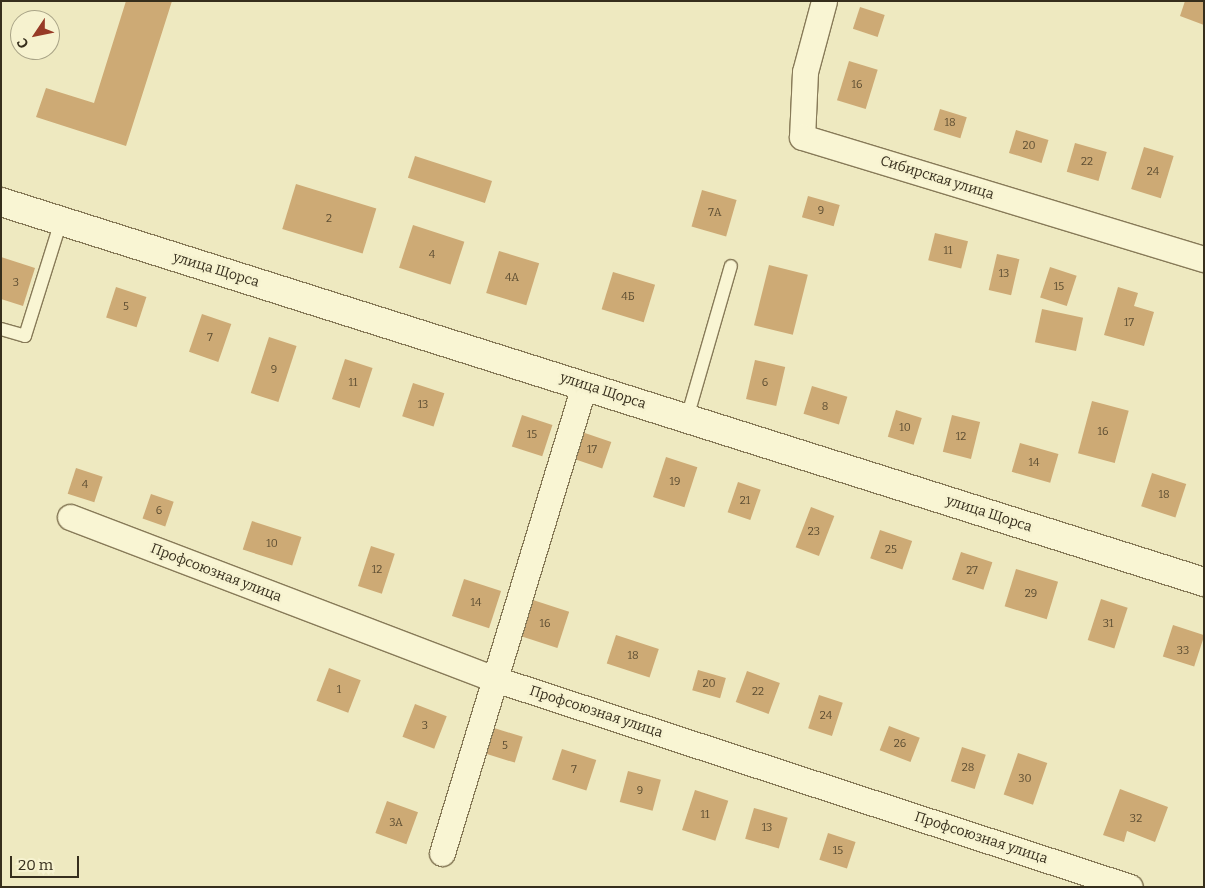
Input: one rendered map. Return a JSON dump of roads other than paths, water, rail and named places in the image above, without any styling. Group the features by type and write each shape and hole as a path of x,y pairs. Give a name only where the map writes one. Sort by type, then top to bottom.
{"main road":[{"name":"улица Щорса","path":"1,202 1204,582"}],"street":[{"name":"Сибирская улица","path":"824,1 805,72 802,137 1204,259"},
{"path":"442,854 584,386"},
{"name":"Профсоюзная улица","path":"70,517 495,679 1130,887"}],"lane":[{"path":"1,329 25,336 61,220"},
{"path":"687,418 732,266"}]}
